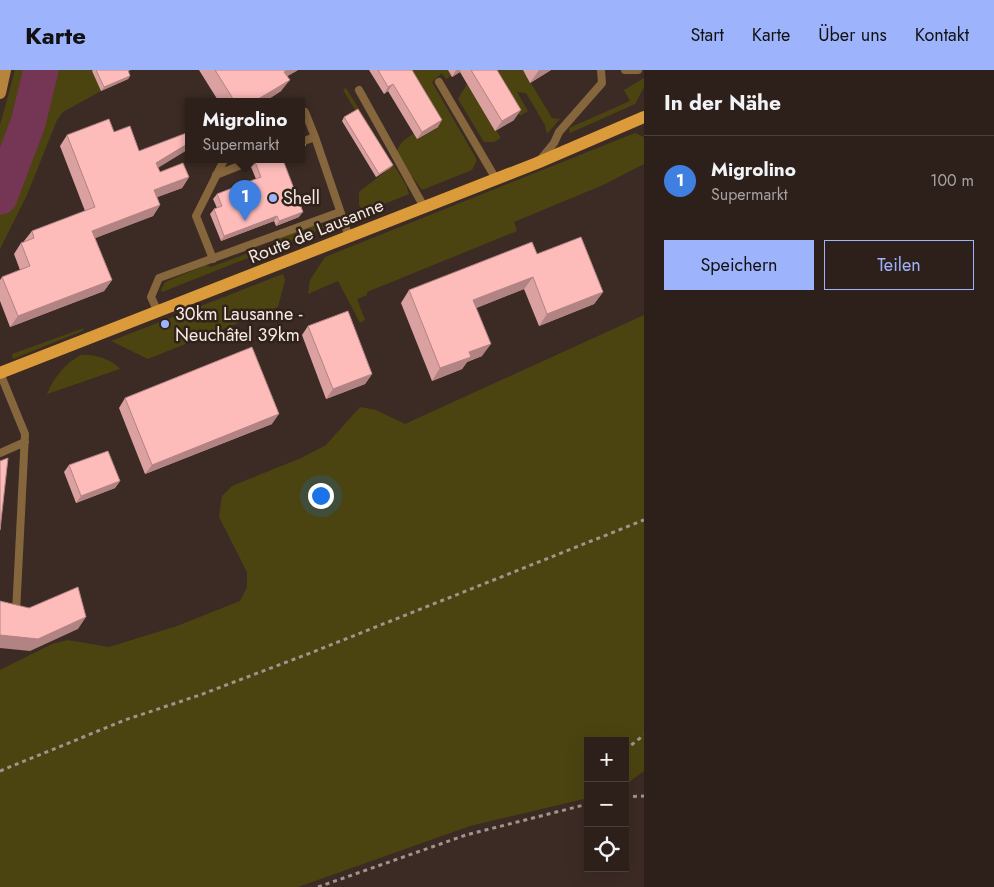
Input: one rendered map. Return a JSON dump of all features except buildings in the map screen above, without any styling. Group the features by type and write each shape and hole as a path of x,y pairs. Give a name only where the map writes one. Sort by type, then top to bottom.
{"main road":[{"path":"0,93 5,70"},
{"name":"Route de Lausanne","path":"0,373 537,163 643,116"}],"lane":[{"path":"537,163 554,144 559,132 602,83 601,70"},
{"path":"626,70 638,70"},
{"path":"439,82 496,179"},
{"path":"359,90 424,207"},
{"path":"305,117 315,137 349,237"},
{"path":"305,141 315,137"},
{"path":"213,259 196,216 222,163"},
{"path":"216,175 246,163"},
{"path":"158,312 151,297 159,278 340,212"},
{"path":"0,373 25,434 16,613"},
{"path":"0,453 25,442"}],"path":[{"path":"0,771 125,720 200,695 313,652 644,520"},
{"path":"629,747 644,735"},
{"path":"629,797 644,796"},
{"path":"318,887 466,835 584,805"}],"shaded area":[{"path":"15,70 94,70 92,71 101,91 63,112 57,120 27,195 0,249 0,125"},
{"path":"403,70 448,70 451,76 446,79 442,73 432,82 477,160 472,170 422,190 401,162 397,150 402,142 414,133 418,139"},
{"path":"485,70 523,70 552,118 560,119 547,134 545,125 526,93 517,92 528,111 520,116 513,104"},
{"path":"644,78 644,87 635,104 570,133 569,128 630,101 624,90"},
{"path":"467,84 501,138 494,142 484,142 458,99"},
{"path":"346,88 406,185 409,194 364,212 359,205 359,192 390,168 343,90"},
{"path":"635,133 644,137 644,164 603,185 514,222 517,231 367,292 367,295 357,299 365,320 360,323 338,281 308,294 310,280 325,257"},
{"path":"314,224 326,227 162,292 161,290 165,282 206,265 211,267 278,242 280,236"},
{"path":"283,274 285,280 278,307 148,359 111,341"},
{"path":"644,315 644,771 629,782 629,737 584,737 584,799 470,826 298,887 0,887 0,670 52,644 68,640 109,647 177,626 240,601 247,587 247,572 219,517 222,496 232,486 301,458 326,445 360,407 376,410 405,424"},
{"path":"84,328 82,331 13,359 12,354"},
{"path":"81,355 102,358 117,365 120,369 47,394 60,372"}],"waterway":[{"path":"0,197 28,123 41,70"}],"place":[{"name":"Shell","path":"273,198"},
{"name":"Migrolino","path":"245,221"},
{"name":"30km Lausanne - Neuchâtel 39km","path":"165,324"}]}
